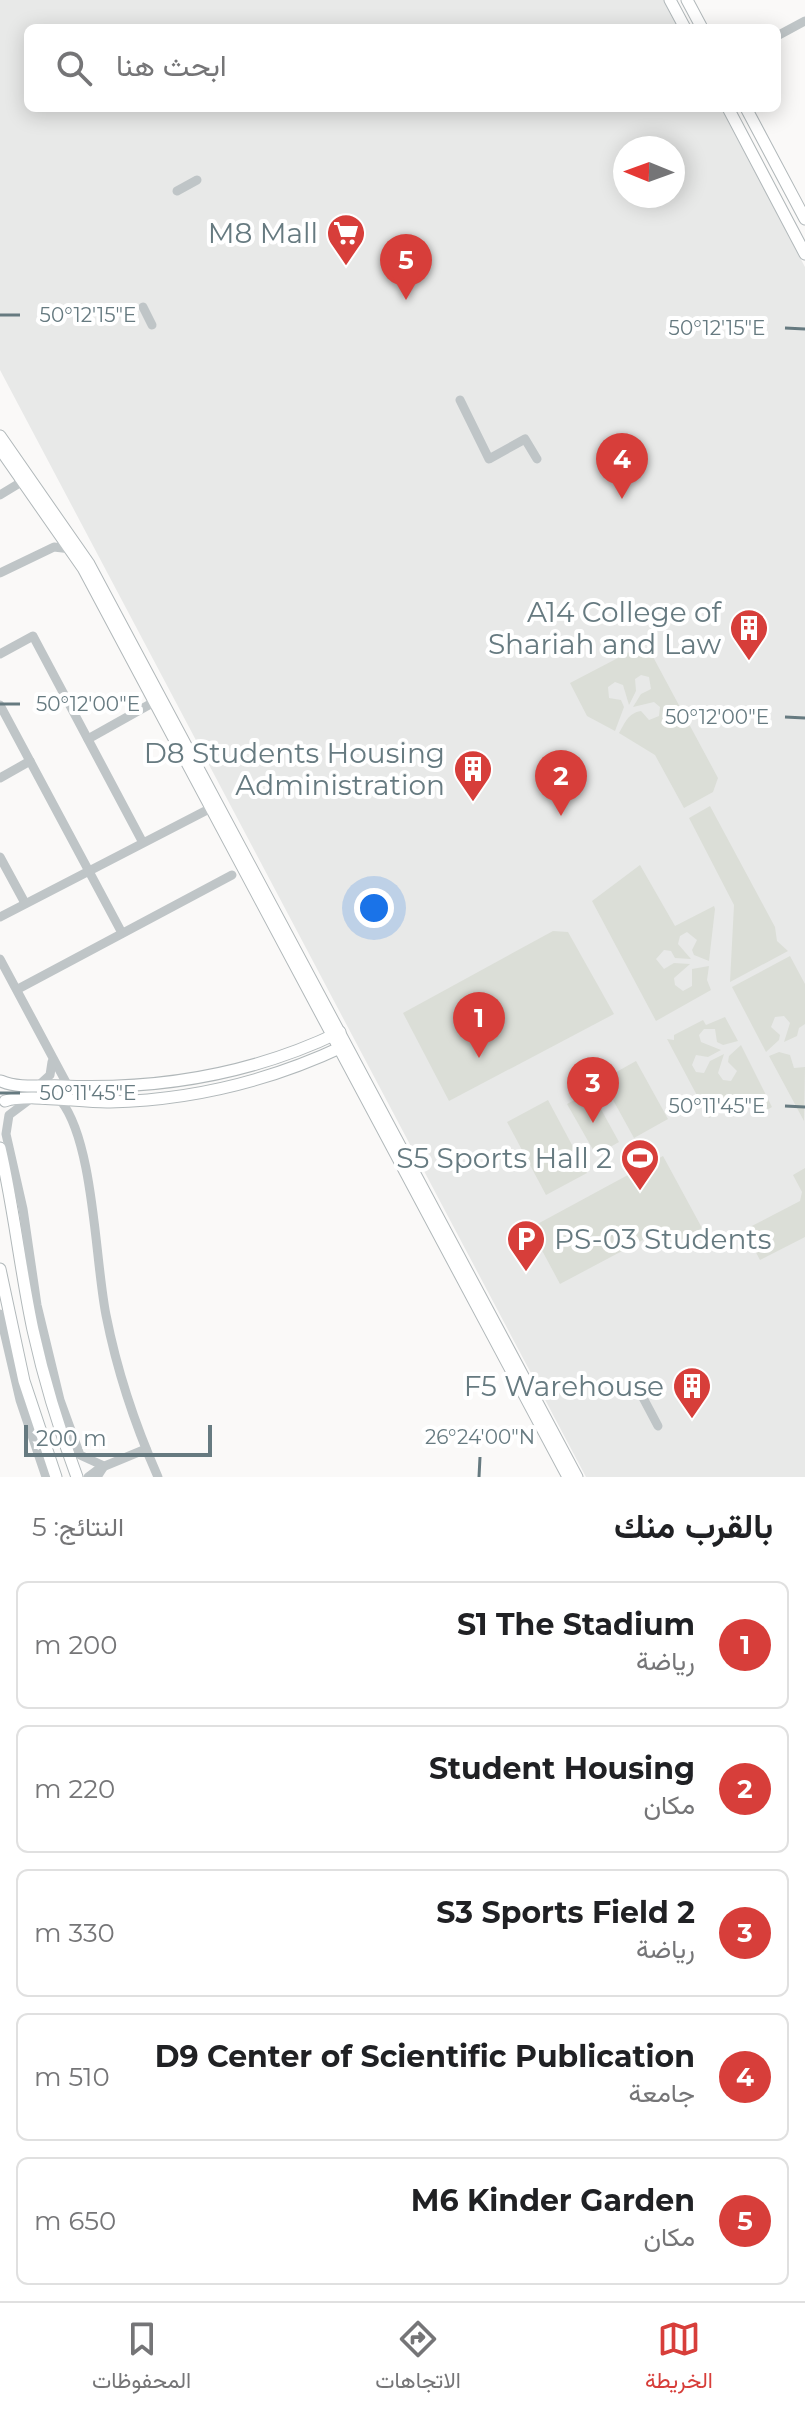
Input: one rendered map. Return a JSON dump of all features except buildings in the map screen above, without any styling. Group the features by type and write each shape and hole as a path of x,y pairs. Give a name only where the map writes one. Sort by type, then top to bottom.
{"main road":[{"path":"670,0 683,24"},
{"path":"687,0 700,24"},
{"path":"730,112 805,254"},
{"path":"748,112 805,219"},
{"path":"0,436 85,557 568,1477"},
{"path":"0,449 71,549 337,1034"},
{"path":"337,1034 284,1055 198,1078 143,1085 68,1086 0,1081 3,1107 29,1100 85,1103 160,1099 217,1090 289,1070 343,1046"},
{"path":"343,1046 577,1477"},
{"path":"0,1148 17,1219 33,1329 77,1477"},
{"path":"0,1269 24,1381 56,1477"}],"street":[{"path":"781,34 805,21"},
{"path":"177,191 197,180"},
{"path":"143,307 152,325"},
{"path":"460,400 489,459 525,439 537,459"},
{"path":"0,495 23,481"},
{"path":"54,547 58,530"},
{"path":"0,573 54,547 71,549"},
{"path":"0,654 33,636 142,841"},
{"path":"88,739 154,702"},
{"path":"0,705 122,933"},
{"path":"0,778 30,761"},
{"path":"0,917 211,808"},
{"path":"0,857 25,903"},
{"path":"18,989 232,875"},
{"path":"0,959 50,1055 54,1073 68,1086"},
{"path":"39,1085 54,1073"},
{"path":"29,1100 14,1109 6,1128 37,1305 50,1365 76,1449 100,1470"},
{"path":"61,1101 75,1126"},
{"path":"85,1103 76,1115 75,1126 108,1328 146,1449 158,1477"},
{"path":"0,1314 5,1359 46,1477"},
{"path":"640,1392 658,1426"},
{"path":"88,1477 146,1449"},
{"path":"72,1463 86,1469 100,1470"}],"shaded area":[{"path":"0,0 664,0 677,24 24,24 24,112 723,112 805,267 805,1477 586,1477 0,370"},
{"path":"637,648 652,655 718,778 713,792 684,808 655,755 619,733 627,719 637,712 641,711 649,720 659,716 660,707 654,702 633,707 641,694 651,689 649,677 641,675 635,679 636,691 629,705 623,685 615,682 608,687 609,698 621,700 624,707 615,731 587,716 570,683"},
{"path":"710,806 775,927 777,941 788,951 730,982 734,905 689,818"},
{"path":"640,865 675,926 714,906 715,909 709,961 694,955 692,950 697,940 687,932 680,936 678,944 691,959 675,958 671,951 664,950 656,959 664,969 674,963 690,964 674,978 675,985 683,991 692,986 692,969 709,966 707,980 711,990 656,1021 592,901"},
{"path":"553,931 568,932 614,1014 449,1101 403,1013"},
{"path":"790,956 805,984 805,1024 799,1028 797,1036 784,1042 790,1023 784,1016 775,1017 771,1027 780,1035 779,1040 766,1052 732,987"},
{"path":"725,1017 738,1041 723,1045 717,1042 715,1029 704,1029 699,1035 701,1042 721,1050 708,1057 696,1055 692,1065 696,1072 704,1073 710,1061 724,1054 718,1073 723,1080 731,1081 737,1071 728,1062 729,1056 741,1045 772,1107 758,1115 748,1097 709,1118 667,1039 674,1040 674,1035 703,1020 706,1025"},
{"path":"779,1052 790,1055 794,1068 805,1067 804,1121 769,1056"},
{"path":"636,1061 668,1119 634,1138 602,1080"},
{"path":"591,1091 619,1142 596,1155 567,1104"},
{"path":"548,1100 587,1173 546,1195 507,1122"},
{"name":"S5 Sports Hall 2","path":"663,1156 702,1228 665,1249 656,1233 560,1284 530,1228"},
{"path":"805,1168 805,1237 760,1260 744,1230 800,1201 802,1192 793,1175"}],"place":[{"name":"M8 Mall","path":"346,267"},
{"name":"M6 Kinder Garden","path":"406,300"},
{"name":"D9 Center of Scientific Publication","path":"622,499"},
{"name":"A14 College of Shariah and Law","path":"749,662"},
{"name":"D8 Students Housing Administration","path":"473,803"},
{"name":"Student Housing","path":"561,816"},
{"name":"S1 The Stadium","path":"479,1058"},
{"name":"S3 Sports Field 2","path":"593,1123"},
{"name":"S5 Sports Hall 2","path":"640,1192"},
{"name":"PS-03 Students","path":"526,1273"},
{"name":"F5 Warehouse","path":"692,1420"}]}
